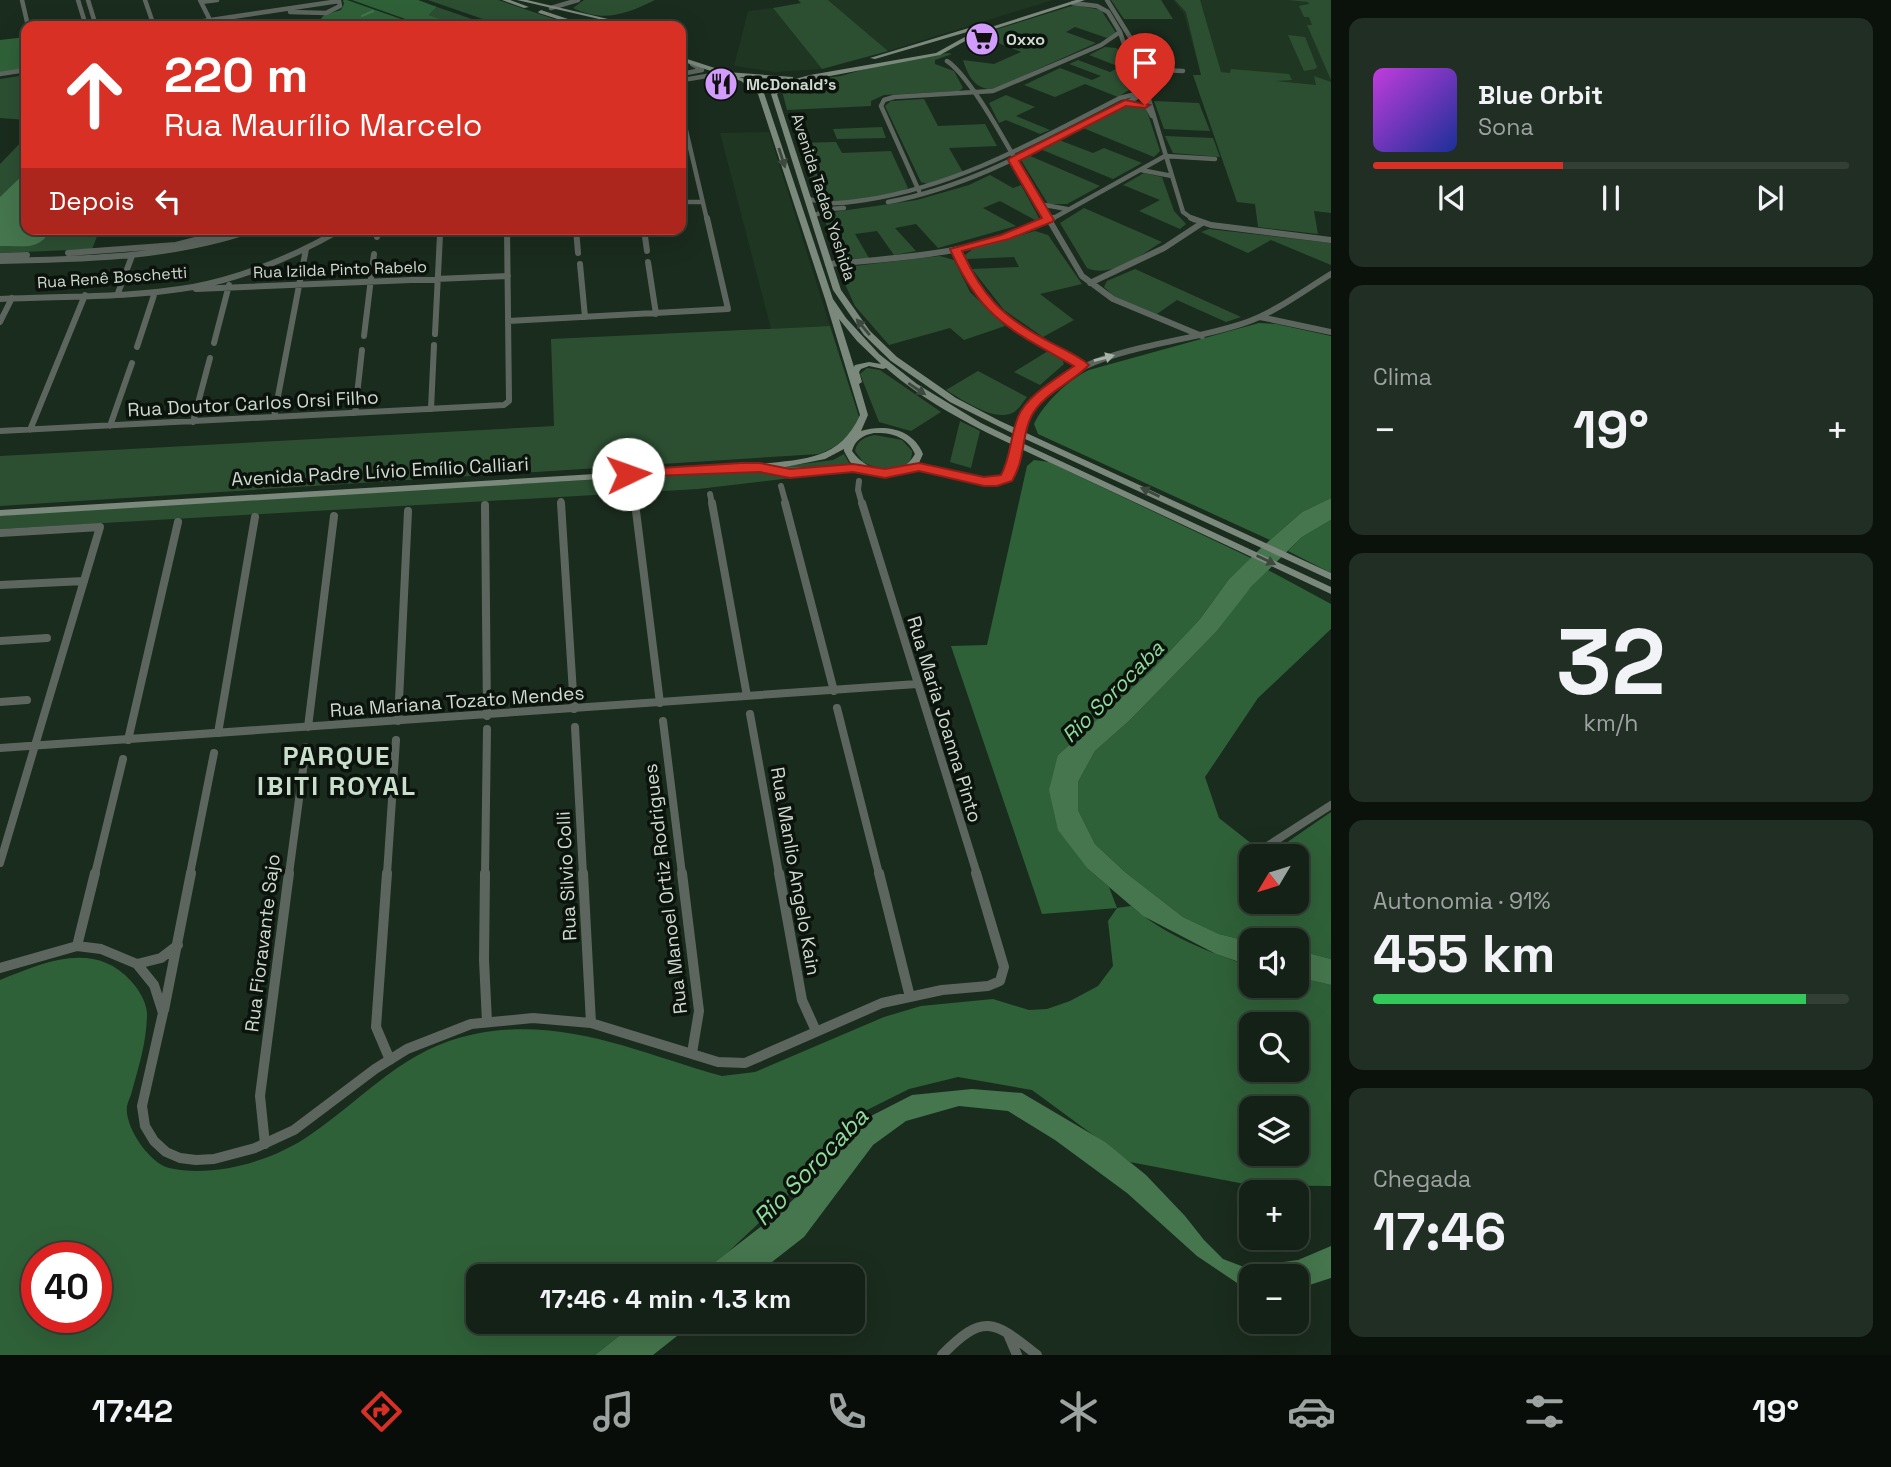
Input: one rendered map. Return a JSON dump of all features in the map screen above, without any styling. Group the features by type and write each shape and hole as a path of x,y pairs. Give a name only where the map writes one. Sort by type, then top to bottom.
{"main road":[{"path":"505,0 569,21"},
{"path":"520,0 551,8 568,8 616,21"},
{"path":"686,59 743,80 761,93 762,86 771,78 831,69 937,40 1065,0"},
{"path":"899,60 922,58 951,48 974,34 1082,0"},
{"path":"594,15 606,21"},
{"path":"937,40 929,45 940,50 951,48"},
{"path":"725,74 771,78 816,77 925,54 916,49 898,51"},
{"path":"686,58 754,72 789,74 831,69"},
{"name":"Avenida Tadao Yoshida","path":"816,77 786,83 774,94 837,290 867,333 894,359 953,400 1331,577"},
{"name":"Avenida Tadao Yoshida","path":"761,93 829,299 861,344 892,371 937,402 1019,444 1331,591"},
{"path":"829,299 864,415 848,451 852,459 872,471 892,473 923,467 984,482 997,482 1010,475 1016,460 1020,432"},
{"path":"892,371 869,363 858,367 855,372 872,422 904,436 916,446 918,458 909,469"},
{"path":"852,439 866,432 886,430"},
{"name":"Avenida Padre Lívio Emílio Calliari","path":"1,513 760,467 820,458 844,447 852,439"},
{"path":"1016,460 1048,457"},
{"name":"Avenida Padre Lívio Emílio Calliari","path":"760,467 790,473 839,468 872,471"}],"street":[{"path":"22,0 27,21"},
{"path":"78,0 84,21"},
{"path":"88,0 94,21"},
{"path":"145,0 152,21"},
{"path":"210,20 201,1 217,0"},
{"path":"204,21 300,9 338,0 340,6 332,12 300,9"},
{"path":"568,8 578,0"},
{"path":"1097,6 1100,2 1109,2 1130,36 1183,212 1202,223 1331,240"},
{"path":"1073,3 1097,6 1108,12 1126,50 1145,105 1154,119"},
{"path":"919,191 881,103 894,97 989,97 1120,36 1130,36"},
{"path":"1101,45 1115,45 1126,50"},
{"path":"686,61 700,73"},
{"path":"947,61 958,68 977,97 1074,264 1090,283 1113,299 1202,336"},
{"path":"1140,69 1184,71"},
{"path":"0,76 21,73"},
{"path":"686,76 700,73 725,74"},
{"path":"977,97 1013,85"},
{"path":"813,216 829,209 922,196 964,183 994,169 1029,144 1125,101 1141,95 1149,96"},
{"path":"807,198 818,203 838,203 919,191 1012,157 1125,101 1145,105"},
{"path":"507,235 508,321 726,310 686,132"},
{"path":"1003,141 1029,144"},
{"path":"828,264 891,259 956,249 1005,237 1049,220 1166,156 1215,159"},
{"path":"994,169 1012,170 1022,174"},
{"path":"1141,170 1172,176"},
{"path":"686,202 701,202"},
{"path":"1040,204 1068,209"},
{"path":"1090,283 1164,248 1202,223"},
{"path":"1028,228 1045,229 1059,235"},
{"path":"1,259 155,249 221,235"},
{"path":"1,259 132,256 197,249 238,235"},
{"name":"Rua Renê Boschetti","path":"0,299 174,290 231,278 287,258 331,235"},
{"path":"435,334 440,235"},
{"path":"576,235 578,254"},
{"path":"645,235 647,251"},
{"path":"274,417 301,264 306,249"},
{"path":"956,249 969,280 992,308 1015,328 1083,365"},
{"path":"364,336 374,254"},
{"path":"118,293 132,256"},
{"path":"287,258 298,258 301,264"},
{"path":"648,262 656,314"},
{"path":"580,264 585,317"},
{"path":"1020,432 1024,416 1043,395 1083,365 1202,336 1260,317 1331,274"},
{"name":"Rua Izilda Pinto Rabelo","path":"174,290 508,276"},
{"path":"214,343 231,278"},
{"path":"137,347 155,292"},
{"path":"30,430 85,295"},
{"path":"0,322 12,298"},
{"path":"1260,317 1331,332"},
{"name":"Rua Doutor Carlos Orsi Filho","path":"0,432 508,404 508,321"},
{"path":"431,409 434,345"},
{"path":"355,413 362,350"},
{"path":"193,422 209,358"},
{"path":"110,426 132,363"},
{"name":"Rua Maria Joanna Pinto","path":"859,481 858,490 1004,967 1000,981 988,986 942,990 910,997"},
{"path":"782,486 834,691"},
{"path":"710,494 747,696"},
{"path":"635,499 660,703"},
{"path":"561,501 574,709"},
{"path":"485,505 487,716"},
{"path":"398,722 408,510"},
{"path":"308,727 334,516"},
{"path":"218,733 255,517"},
{"path":"128,740 178,522"},
{"path":"0,533 100,527 0,863"},
{"path":"0,585 84,581"},
{"path":"0,641 47,638"},
{"name":"Rua Mariana Tozato Mendes","path":"0,748 917,684"},
{"path":"0,702 27,700"},
{"path":"214,753 178,945 142,1106 145,1126 166,1152 180,1158 196,1160 214,1159 265,1144 294,1130 390,1059 440,1034 487,1022 533,1018 591,1023 718,1062 745,1063 882,1003 910,997 837,708"},
{"name":"Rua Manlio Angelo Kain","path":"750,715 802,1000 816,1031"},
{"name":"Rua Manoel Ortiz Rodrigues","path":"663,721 699,1012 692,1053"},
{"name":"Rua Silvio Colli","path":"575,727 591,1023"},
{"path":"487,729 484,960 487,1022"},
{"path":"390,1059 376,1027 396,740"},
{"name":"Rua Fioravante Sajo","path":"265,1144 260,1096 306,747"},
{"path":"77,946 123,759"},
{"path":"1271,844 1331,805"},
{"path":"137,964 161,958 178,945"},
{"path":"0,968 77,946 101,949 137,964 153,985 163,1013"},
{"path":"942,1355 962,1333 975,1325 990,1324 1007,1331 1037,1355"},
{"path":"1007,1331 1017,1355"}],"shaded area":[{"path":"343,0 347,0 407,21 319,21 324,15 341,10"},
{"path":"352,0 418,0 437,7 429,15 440,19 438,21 411,21"},
{"path":"428,0 498,0 560,21 489,21"},
{"path":"584,0 655,0 624,13 605,16 584,13 573,8"},
{"path":"798,0 828,0 888,51 822,69 773,8 801,3"},
{"path":"828,0 1053,0 888,51"},
{"path":"1111,0 1161,0 1173,19 1124,19"},
{"path":"1173,0 1308,0 1331,56 1331,89 1201,75 1184,14"},
{"path":"1175,0 1200,0 1221,72 1230,73 1231,69 1289,74 1292,80 1275,81 1316,85 1314,76 1331,82 1331,213 1314,211 1318,234 1258,227 1255,204 1237,202 1193,75 1201,75 1186,12"},
{"path":"1288,0 1331,0 1331,80 1307,25 1312,25 1309,17 1304,17 1299,6 1309,4 1308,2"},
{"path":"1075,5 1101,10 1116,33 1107,38 1075,27 1066,32 1096,43 994,89 982,87 970,76 963,60 994,64 1021,52 978,35"},
{"path":"437,7 478,21 437,21 439,19 429,15"},
{"path":"773,8 822,69 775,72 734,66 748,11"},
{"path":"1288,35 1305,37 1317,67 1315,69 1304,71"},
{"path":"21,38 21,70 0,73 0,40"},
{"path":"1105,47 1123,52 1132,88 1118,97 1085,84 1055,97 1024,85 1060,68 1092,80 1101,76 1069,64 1078,60 1110,72 1120,67 1089,55"},
{"path":"952,54 935,60 935,64 954,71 963,88 959,91 884,95 871,101 871,106 787,110 782,91 800,81 841,76 879,65"},
{"path":"21,76 21,120 0,118 0,79"},
{"path":"1006,95 1035,107 1016,116 1050,130 1040,134 1006,120 999,123 989,103"},
{"path":"924,99 938,126 985,124 997,146 949,148 964,174 928,184 921,182 885,106 891,101"},
{"path":"1154,101 1199,103 1210,131 1164,129"},
{"path":"1129,105 1146,108 1160,151 1154,157 1083,128"},
{"path":"882,127 886,138 837,139 833,129"},
{"path":"769,132 830,326 771,329 720,133"},
{"path":"1165,136 1213,138 1220,157 1173,153"},
{"path":"1059,140 1093,153 1104,148 1142,163 1113,179 1040,149"},
{"path":"21,142 21,235 98,235 92,249 0,253 0,164"},
{"path":"836,142 842,153 891,151 908,188 890,195 863,200 817,199 798,143"},
{"path":"1028,155 1100,186 1067,204 1048,204 1021,160"},
{"path":"1144,173 1162,177 1174,211 1186,224 1180,229 1139,211 1160,200 1123,185"},
{"path":"990,175 1013,188 1021,185 1039,218 1035,220 1000,201 983,208 1016,226 938,248 916,224 895,228 916,251 894,255 877,231 855,234 869,258 849,259 834,252 824,217 827,213 917,200 969,185"},
{"path":"21,177 21,235 46,236 30,246 0,246 0,197"},
{"path":"1084,208 1162,242 1116,268 1096,271 1087,268 1060,223"},
{"path":"1209,229 1331,243 1331,265 1271,240 1248,253 1201,232"},
{"path":"1035,231 1048,235 1082,284 1040,294 1074,320 1043,337 1004,310 972,269 1019,267 1014,257 967,259 965,255 973,249"},
{"path":"940,256 954,260 970,292 1005,326 964,340 950,328 889,345 855,306 840,273 845,268 854,266"},
{"path":"1135,269 1241,317 1226,322 1177,300 1157,314 1115,297 1104,287 1107,281"},
{"path":"1259,323 1331,336 1331,498 1302,512 1270,540 1038,434 1034,424 1044,408 1081,374"},
{"path":"830,326 859,417 843,440 819,454 0,506 0,456 554,426 551,339"},
{"path":"1048,351 1062,359 1064,364 1040,385 1014,372"},
{"path":"867,368 880,370 941,412 911,431 879,422 860,374"},
{"path":"978,371 1027,397 1019,408 1005,415 987,412 946,390"},
{"path":"960,421 980,431 971,468 950,462"},
{"path":"875,435 902,440 912,451 911,459 901,468 893,469 863,462 855,451 856,447 862,440"},
{"path":"844,454 851,466 764,472 791,478 698,489 0,529 0,516 53,511 755,470 833,460"},
{"path":"1034,460 1049,462 1251,558 1229,579 1200,619 1151,671 1058,755 1088,869 1109,887 1117,908 1042,914 951,646 987,645 1027,466"},
{"name":"Rio Sorocaba","path":"1331,498 1331,520 1302,537 1251,587 1217,631 1129,721 1095,751 1078,782 1078,810 1095,844 1125,872 1183,917 1219,934 1239,939 1239,962 1216,954 1143,916 1088,869 1058,830 1049,790 1058,755 1151,671 1200,619 1229,579 1302,512"},
{"path":"1331,520 1331,573 1288,551 1302,537"},
{"path":"1268,570 1331,604 1331,629 1258,698 1205,777 1219,818 1252,844 1239,844 1239,914 1309,914 1309,844 1284,844 1331,812 1331,959 1309,953 1309,928 1239,928 1239,939 1219,934 1183,917 1125,872 1095,844 1078,810 1078,782 1095,751 1129,721 1217,631 1248,590"},
{"path":"1131,906 1158,926 1188,942 1239,962 1239,998 1309,998 1309,980 1331,985 1331,1186 1309,1186 1309,1180 1239,1180 1239,1183 1130,1162 1032,1090 958,1077 909,1089 847,1120 792,1192 713,1264 466,1264 466,1334 622,1334 595,1355 0,1355 0,980 34,967 68,958 101,961 117,968 137,988 147,1013 146,1033 127,1106 129,1123 139,1143 161,1165 186,1171 205,1171 243,1165 279,1153 310,1135 406,1062 427,1050 475,1034 508,1030 570,1033 631,1048 722,1076 755,1072 884,1017 921,1006 993,999 1029,1010 1047,1009 1070,1001 1098,986 1113,966 1108,921 1117,908"},
{"path":"1309,953 1331,959 1331,985 1309,980"},
{"name":"Rio Sorocaba","path":"972,1089 1022,1093 1105,1142 1146,1175 1223,1259 1239,1265 1239,1284 1197,1256 1127,1193 1055,1140 1008,1111 959,1106 906,1121 873,1145 804,1237 769,1264 713,1264 780,1212 811,1183 830,1154 867,1118 912,1095"},
{"name":"Rio Sorocaba","path":"1331,1246 1331,1278 1309,1285 1309,1264 1267,1264 1298,1260"},
{"path":"622,1334 680,1334 653,1355 595,1355"}],"waterway":[{"path":"362,16 373,11"}],"place":[{"name":"Oxxo","path":"982,39"},
{"name":"McDonald's","path":"721,84"}],"district":[{"name":"PARQUE IBITI ROYAL","path":"337,771"}],"route":[{"path":"628,474 741,467 760,467 790,473 839,468 885,473 919,467 984,482 997,482 1007,478 1016,460 1024,416 1043,395 1083,365 1015,328 984,300 969,280 956,249 1005,237 1049,220 1013,160 1125,103 1145,105"}]}
